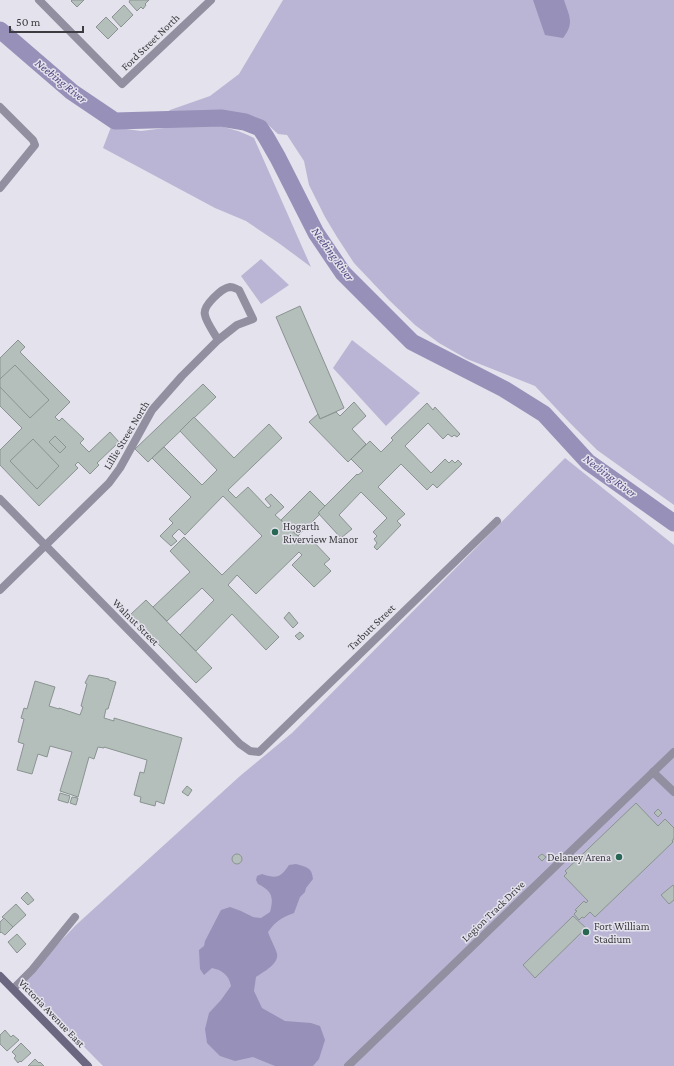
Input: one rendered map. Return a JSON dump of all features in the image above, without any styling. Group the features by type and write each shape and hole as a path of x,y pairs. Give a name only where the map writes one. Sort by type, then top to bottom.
{"street":[{"name":"Ford Street North","path":"39,0 122,84 211,0"},
{"path":"0,107 35,145 0,188"},
{"name":"Lillie Street North","path":"0,590 109,483 120,468 152,410 182,376 218,340 237,326 253,319 239,290 232,287 226,288 212,299 205,309 204,315 218,340"},
{"name":"Walnut Street","path":"0,499 240,744 250,751 259,752 261,750"},
{"name":"Tarbutt Street","path":"261,750 497,520"},
{"name":"Legion Track Drive","path":"348,1066 674,752"},
{"path":"653,772 674,792"},
{"path":"12,989 32,970 75,918"},
{"name":"Victoria Avenue East","path":"0,976 88,1066"}],"shaded area":[{"path":"283,0 674,0 674,505 597,450 535,386 467,359 439,343 415,325 354,263 325,217 309,185 304,161 287,135 278,134 265,122 260,128 234,121 210,118 159,120 170,110 210,96 239,74"},
{"path":"533,0 564,0 570,19 570,24 567,33 563,38 545,35"},
{"path":"213,125 244,133 254,138 311,267 246,221 215,208 103,148 111,127 141,131 181,126"},
{"path":"261,259 289,285 261,304 241,276"},
{"path":"352,340 420,393 386,426 333,368"},
{"path":"565,458 674,545 674,1066 103,1066 21,983 76,925 240,776 292,733"},
{"path":"296,864 310,870 313,879 300,897 294,913 279,920 268,932 277,954 277,958 270,967 256,977 254,991 262,1008 285,1021 311,1023 320,1026 325,1040 319,1059 313,1066 275,1066 253,1057 235,1061 220,1056 207,1043 205,1029 209,1013 231,986 227,976 219,970 212,968 204,975 200,969 199,950 204,946 205,941 221,910 230,907 253,917 261,918 270,912 272,902 271,895 266,889 258,884 256,880 257,876 262,874 275,877 283,873 289,865"}],"building":[{"path":"84,0 77,7 71,1"},
{"path":"130,0 149,0 143,9 141,7 137,11 129,2"},
{"path":"124,5 133,15 121,27 112,17"},
{"path":"106,17 118,29 108,39 96,27"},
{"path":"300,306 344,408 320,419 276,317"},
{"path":"18,340 25,347 20,352 70,402 55,417 59,421 62,418 84,439 80,443 89,452 110,432 119,442 97,463 99,465 90,474 78,462 75,465 78,468 39,506 0,465 0,450 22,428 0,406 0,358"},
{"path":"15,365 49,400 30,418 0,387 0,379"},
{"path":"203,384 216,397 148,462 135,449"},
{"path":"354,402 366,416 352,429 366,444 348,462 309,422 318,414 320,419 336,412 340,416"},
{"path":"427,403 433,410 435,407 460,434 457,437 454,435 452,437 448,434 443,439 428,423 405,446 431,473 445,459 449,463 452,460 455,463 458,460 462,464 437,488 433,484 427,490 401,464 378,487 405,514 397,521 401,525 377,550 374,547 377,543 374,539 377,536 373,532 387,518 361,492 339,515 352,529 341,538 318,513 357,474 358,475 363,471 351,459 370,441 381,452 393,440 391,438"},
{"name":"Hogarth Riverview Manor","path":"194,417 234,458 269,424 282,438 228,490 236,498 248,487 268,508 271,506 265,499 271,494 284,507 275,515 298,536 302,543 309,537 330,559 324,564 331,571 314,587 292,565 302,555 299,552 256,594 237,575 228,585 279,637 266,650 232,614 196,651 180,635 214,600 202,588 167,621 153,607 190,572 170,551 184,537 222,575 262,536 223,496 185,535 179,529 172,536 177,541 171,546 160,536 173,523 169,519 191,497 152,458 164,447 202,485 217,470 180,431"},
{"path":"55,436 66,447 60,453 49,442"},
{"path":"33,439 59,466 37,489 10,461"},
{"path":"310,491 325,506 318,513 320,514 298,536 281,520"},
{"path":"146,600 212,668 196,683 130,615"},
{"path":"289,612 298,623 293,628 284,618"},
{"path":"300,632 304,636 299,640 295,636"},
{"path":"89,675 116,682 104,718 114,721 114,718 182,738 164,804 156,801 155,806 140,802 141,797 134,795 140,772 144,773 147,760 104,747 98,747 94,759 89,757 78,797 60,791 72,752 50,746 47,757 38,754 32,774 17,770 24,744 18,742 24,719 21,718 24,708 27,709 35,681 55,687 49,706 80,715 87,684 85,683"},
{"path":"187,786 192,790 188,796 182,792"},
{"path":"60,793 70,796 68,803 58,800"},
{"path":"72,797 78,798 76,805 70,803"},
{"name":"Delaney Arena","path":"636,803 658,826 665,819 674,828 673,842 595,917 590,912 584,918 582,917 579,920 574,914 577,911 575,910 584,901 586,903 588,901 564,876 567,873 565,871"},
{"path":"658,809 662,813 658,817 654,813"},
{"path":"235,854 239,854 241,855 241,863 235,864 232,861 232,857"},
{"path":"542,854 546,857 542,861 538,857"},
{"path":"673,885 674,900 669,904 661,895"},
{"path":"27,892 34,900 28,905 21,898"},
{"path":"16,904 26,915 13,927 2,917"},
{"path":"573,916 586,928 535,978 523,965"},
{"path":"4,918 13,927 5,935 1,932 0,933 0,922"},
{"path":"17,934 26,944 17,953 8,942"},
{"path":"5,1030 11,1037 13,1035 19,1040 7,1051 0,1044 0,1035"},
{"path":"21,1043 31,1053 18,1063 14,1058 16,1056 12,1052"},
{"path":"35,1059 39,1063 40,1062 44,1066 28,1066"}],"waterway":[{"name":"Neebing River","path":"0,30 72,92 115,121 221,118 245,122 260,128 278,158 316,233 343,273 412,342 504,389 544,414 588,462 674,523"}],"place":[{"name":"Hogarth Riverview Manor","path":"275,532"},
{"name":"Delaney Arena","path":"619,857"},
{"name":"Fort William Stadium","path":"586,932"}]}
